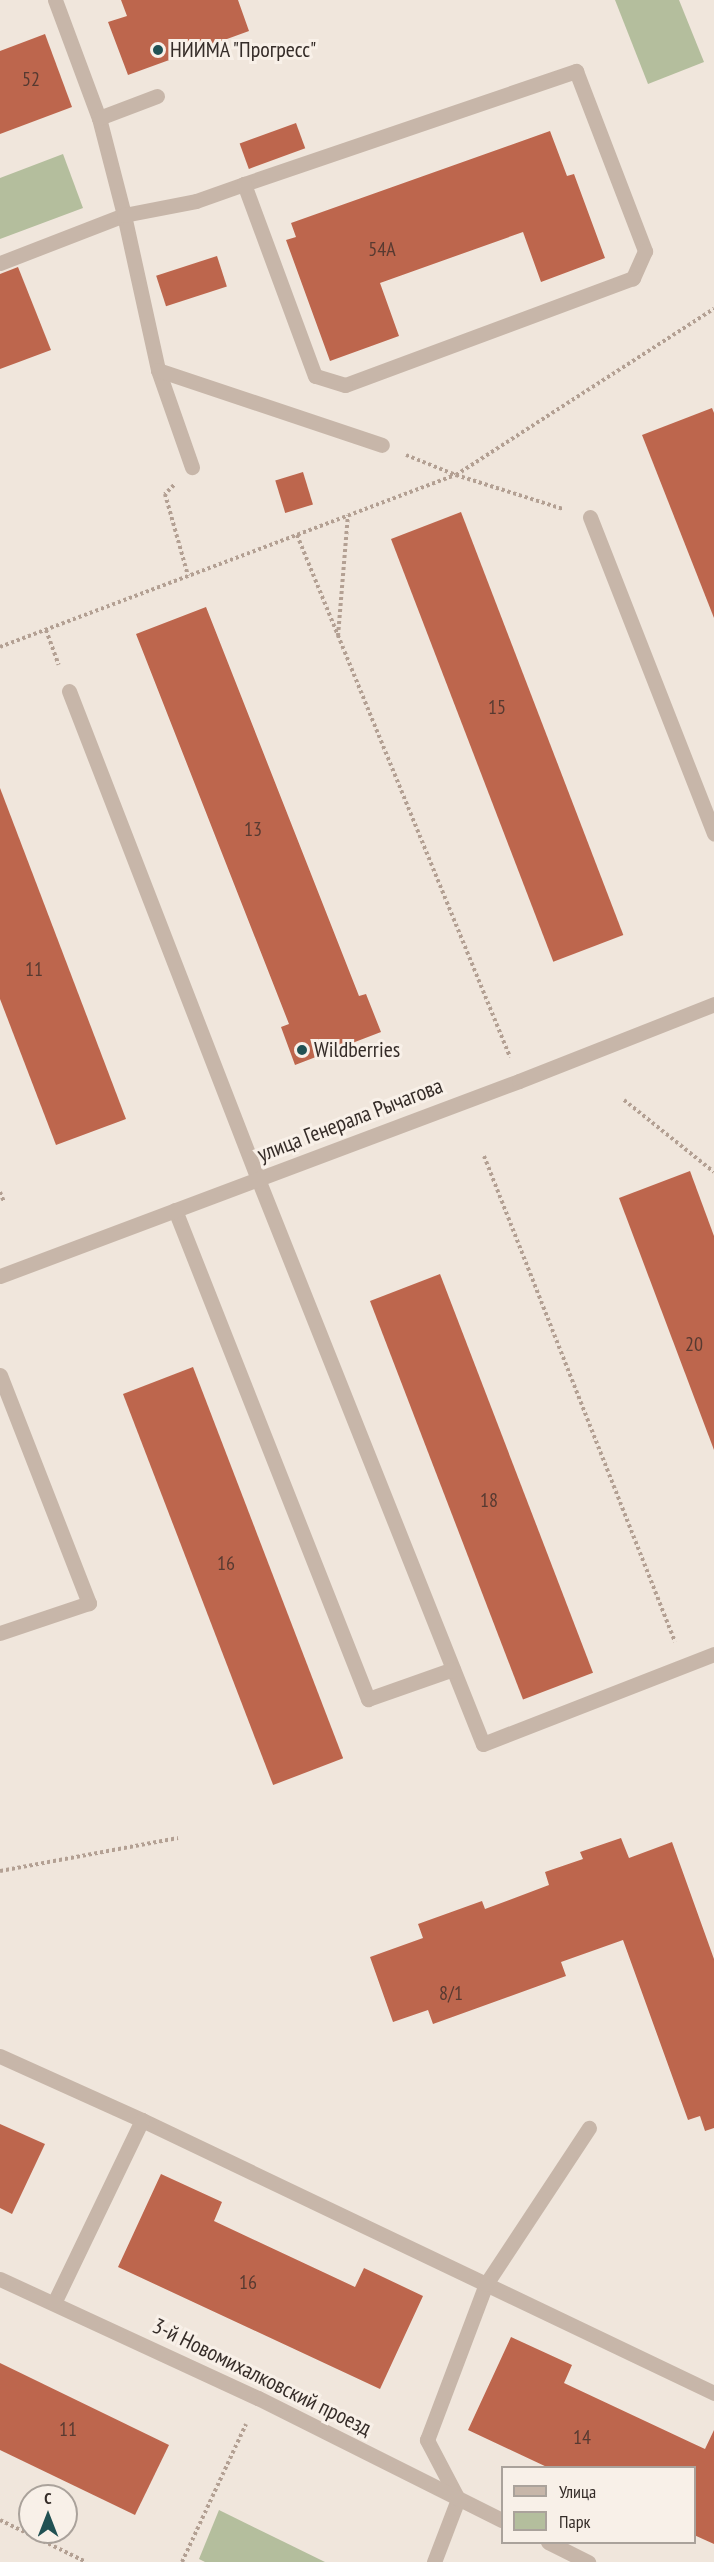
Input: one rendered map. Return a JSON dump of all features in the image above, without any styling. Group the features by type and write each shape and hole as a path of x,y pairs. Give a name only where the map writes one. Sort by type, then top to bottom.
{"street":[{"path":"55,0 99,118 124,215 158,370 192,467"},
{"path":"0,263 124,215 196,201 244,184 576,71 645,251 633,278 345,385 315,376 244,184"},
{"path":"99,118 157,96"},
{"path":"158,370 382,445"},
{"path":"590,517 714,834"},
{"path":"69,691 258,1179 483,1744 714,1654"},
{"name":"улица Генерала Рычагова","path":"0,1276 519,1081 714,1004"},
{"path":"175,1210 368,1699 453,1669"},
{"path":"0,1375 89,1603 0,1633"},
{"path":"0,2056 142,2120 714,2393"},
{"path":"54,2303 142,2120"},
{"path":"434,2562 458,2499 427,2440 486,2284 589,2128"},
{"name":"3-й Новомихалковский проезд","path":"0,2279 258,2398 501,2520"},
{"path":"552,2544 588,2562"}],"path":[{"path":"0,647 456,475 714,309"},
{"path":"382,445 456,475 590,517"},
{"path":"188,576 165,494 192,467"},
{"path":"338,636 348,516"},
{"path":"297,535 519,1081"},
{"path":"46,630 69,691"},
{"path":"624,1100 714,1172"},
{"path":"484,1156 684,1665"},
{"path":"0,1192 4,1202"},
{"path":"0,1871 178,1838"},
{"path":"182,2562 258,2398"},
{"path":"0,2520 86,2562"}],"green space":[{"path":"615,0 679,0 704,62 648,84"},
{"path":"63,154 83,208 0,239 0,178"},
{"path":"219,2510 325,2562 205,2562 199,2559"}],"building":[{"name":"НИИМА \"Прогресс\"","path":"121,0 238,0 249,31 128,75 108,22 127,16"},
{"path":"45,34 72,107 0,134 0,51"},
{"path":"296,123 305,148 249,169 240,144"},
{"path":"550,131 567,176 574,174 605,258 541,282 523,232 380,283 399,336 330,361 286,240 296,237 291,223"},
{"path":"217,256 227,286 166,306 156,276"},
{"path":"18,267 51,350 0,369 0,274"},
{"path":"712,408 714,413 714,618 642,435"},
{"path":"303,472 313,505 285,513 275,480"},
{"path":"461,512 623,935 553,962 391,539"},
{"path":"206,607 359,996 366,994 381,1032 295,1065 281,1027 289,1024 136,634"},
{"path":"0,788 126,1119 56,1145 0,999"},
{"path":"690,1171 714,1236 714,1450 619,1198"},
{"path":"440,1274 593,1673 523,1700 370,1301"},
{"path":"193,1367 343,1758 273,1785 123,1394"},
{"path":"621,1838 629,1858 672,1842 714,1959 714,2128 705,2131 700,2116 688,2120 623,1940 561,1962 566,1976 433,2024 428,2010 393,2022 370,1957 423,1938 418,1924 482,1901 485,1909 549,1885 545,1872 583,1859 580,1852"},
{"path":"0,2124 45,2144 12,2214 0,2208"},
{"path":"161,2174 222,2202 214,2221 355,2287 364,2268 423,2296 380,2389 118,2267"},
{"path":"511,2337 572,2365 564,2383 705,2449 714,2430 714,2544 696,2536 696,2466 545,2466 468,2430"},
{"path":"0,2363 169,2445 135,2515 78,2488 78,2484 71,2484 0,2450"}],"place":[{"name":"НИИМА \"Прогресс\"","path":"158,50"},
{"name":"Wildberries","path":"302,1050"}]}
